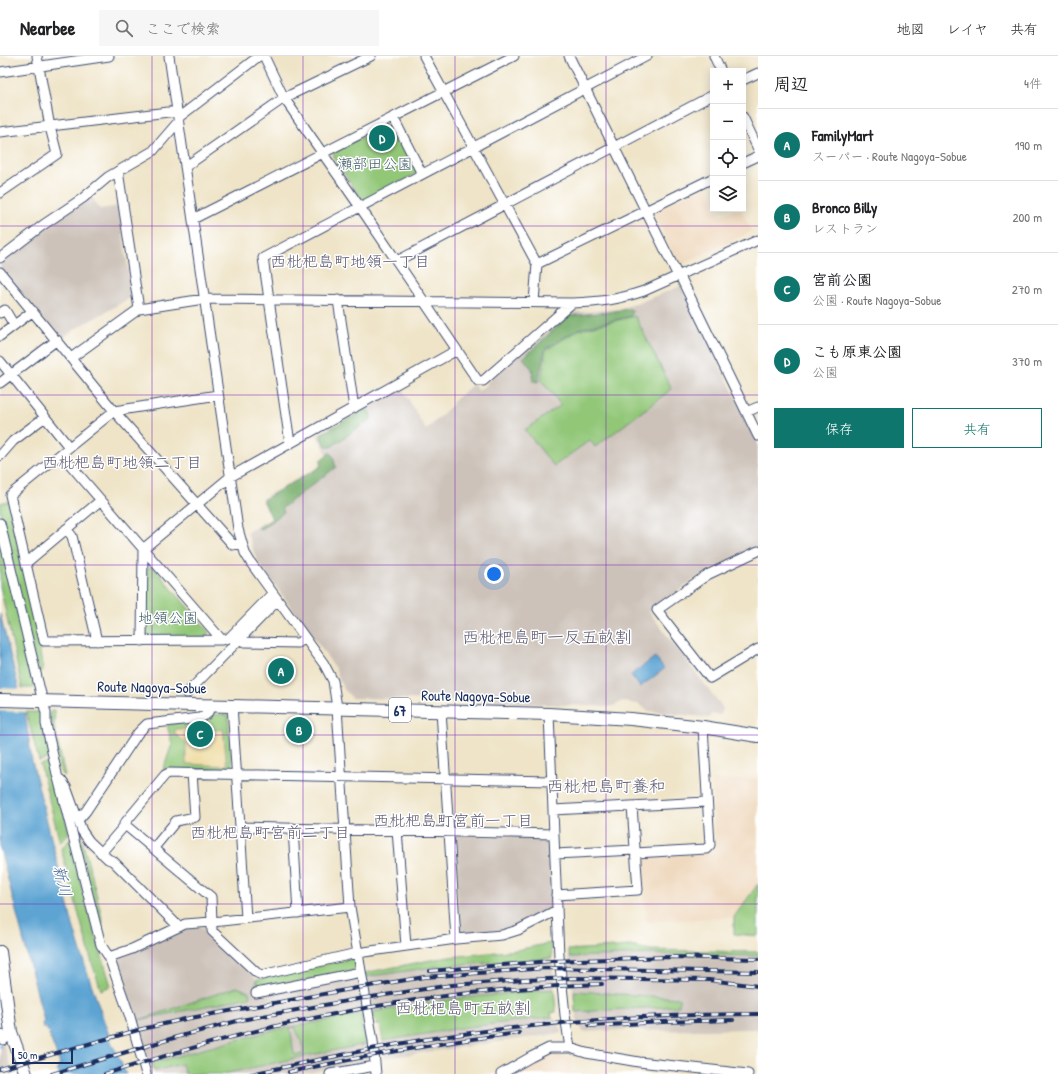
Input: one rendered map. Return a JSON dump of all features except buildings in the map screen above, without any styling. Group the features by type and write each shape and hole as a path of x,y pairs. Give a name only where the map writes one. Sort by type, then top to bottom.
{"main road":[{"name":"Route Nagoya-Sobue","path":"0,700 212,704 548,714 631,718 758,736"},
{"path":"0,952 11,1032 26,1074"}],"street":[{"path":"0,193 57,154 50,127 37,56"},
{"path":"0,72 109,56"},
{"path":"168,56 238,529 242,543 251,563 324,664 333,681 337,708 350,907 357,953 374,1041 376,1070 330,1074"},
{"path":"0,258 43,225 83,198 108,177 152,151 178,117 260,56"},
{"path":"264,56 284,98 478,381 484,381 572,303"},
{"path":"185,167 284,98 371,56"},
{"path":"424,56 537,264 534,302"},
{"path":"193,219 514,56"},
{"path":"569,56 758,436"},
{"path":"290,443 263,258 648,56"},
{"path":"714,56 720,68"},
{"path":"746,79 758,73"},
{"path":"397,261 710,97"},
{"path":"0,132 178,117"},
{"path":"393,118 422,174"},
{"path":"746,123 758,149"},
{"path":"746,162 758,156"},
{"path":"118,171 139,309"},
{"path":"537,264 710,179"},
{"path":"71,358 139,309 204,299 572,303 604,302 626,297 679,276 758,240"},
{"path":"0,272 114,411 232,545 242,543"},
{"path":"338,300 354,408"},
{"path":"0,312 5,310 14,325"},
{"path":"0,336 33,311"},
{"path":"0,383 56,340"},
{"path":"142,641 143,549 230,477 457,350"},
{"path":"0,361 69,447"},
{"path":"218,395 114,411 10,494 44,641 222,640 229,638 275,598"},
{"path":"746,412 758,407"},
{"path":"0,456 13,441 45,417"},
{"path":"61,454 222,640"},
{"path":"26,563 101,500"},
{"path":"0,523 46,713 46,724 57,774 101,945 109,957 130,1017 146,1074"},
{"path":"66,529 72,536 97,641"},
{"path":"758,550 707,575 657,610 710,678 758,649"},
{"path":"187,692 240,639 275,598"},
{"path":"240,639 244,642 298,643 305,638"},
{"path":"78,820 86,811 138,733 147,724 200,718 207,714 212,704"},
{"path":"232,705 246,918"},
{"path":"441,711 456,939"},
{"path":"548,714 559,956 570,1048"},
{"path":"555,854 706,849 710,844 703,727"},
{"path":"101,853 165,775 169,773 552,781"},
{"path":"153,849 176,821 195,817 192,773"},
{"path":"57,774 66,787 82,831 89,841 108,859 113,861 179,927"},
{"path":"553,810 707,802"},
{"path":"556,895 638,890 632,806"},
{"path":"125,825 211,897 212,931 257,973 262,975 357,953 456,939 502,935 518,930 557,910"},
{"path":"240,827 346,828 554,834"},
{"path":"293,828 298,913"},
{"path":"397,830 406,946"},
{"path":"109,957 132,949 185,924 350,907"},
{"path":"256,993 361,972"},
{"path":"503,1073 549,1048 570,1048 586,1054 639,1062 748,1074"}],"shaded area":[{"path":"706,185 710,194 710,212 718,212 720,216 729,212 742,212 752,231 681,265 678,264 654,213 656,209"},
{"path":"90,194 100,209 119,206 132,297 77,328 60,340 0,269 0,260"},
{"path":"679,287 682,288 758,443 758,547 700,575 649,612 723,708 721,715 711,714 710,718 649,711 638,704 621,702 609,707 459,700 352,698 343,688 336,670 324,652 258,562 247,532 272,518 261,499 320,466 320,459 327,454 317,435 402,388 426,430 473,384 478,391 487,385 487,382 568,312 618,309"},
{"path":"758,778 758,884 734,917 646,922 642,859 644,857 712,853 715,849 712,780"},
{"path":"455,835 545,837 548,840 552,905 550,908 503,931 463,935 460,932 453,837"},
{"path":"199,926 257,979 256,990 284,991 357,978 362,1014 362,1028 369,1061 303,1074 155,1074 152,1063 149,1064 143,1043 141,1043 115,963 117,959 185,927"},
{"path":"551,943 556,1012 551,1013 562,1033 385,1058 380,1025 377,1025 372,1012 365,977 441,958 516,950"},
{"path":"630,946 651,950 758,952 758,1029 639,1031 639,1029 583,1032 576,1016 568,950"},
{"path":"4,1046 13,1074 0,1074 0,1047"},
{"path":"552,1053 571,1057 571,1072 596,1074 508,1074 541,1057"}],"green space":[{"name":"瀬部田公園","path":"390,123 392,124 417,170 416,174 366,200 361,199 333,157 334,152"},
{"path":"626,309 633,311 631,316 578,329 545,349 538,382 533,381 532,369 523,358 569,316"},
{"path":"635,316 672,389 595,447 590,440 554,466 525,430 561,405 541,380 546,350 578,330"},
{"path":"366,409 370,414 371,419 331,447 326,446 321,438 322,433"},
{"path":"329,453 332,454 336,467 282,508 284,512 262,529 258,528 272,519 263,500 320,467 321,460"},
{"path":"8,501 41,645 40,652 43,671 38,672 0,511 0,503"},
{"path":"0,535 35,685 34,688 22,688 0,586"},
{"name":"地領公園","path":"153,567 209,632 206,638 149,637 146,635 147,568"},
{"path":"51,711 55,711 54,725 65,776 60,772 49,714"},
{"path":"26,712 43,712 50,758 39,761"},
{"path":"211,714 228,715 232,768 228,771 163,770 172,744 167,725"},
{"path":"51,762 69,833 60,843 40,764"},
{"path":"66,791 82,840 95,889 103,922 100,926"},
{"path":"70,839 87,907 111,986 101,990 92,963 61,849"},
{"path":"758,884 758,936 734,934 734,917"},
{"path":"551,943 552,958 434,967 365,977 364,973 441,958 516,950"},
{"path":"630,946 651,950 758,952 758,956 654,954 570,957 568,950"},
{"path":"352,958 356,960 357,970 256,990 257,979"},
{"path":"237,987 249,992 250,997 139,1020"},
{"path":"554,989 556,1012 551,1013 552,1017 467,1027 383,1041 380,1025 377,1025 372,1012 453,999"},
{"path":"574,991 679,998 679,1006 575,1012"},
{"path":"362,1014 362,1028 366,1044 224,1074 185,1074 182,1064 154,1071 152,1063 274,1030","holes":["295,1027 302,1042 303,1054 295,1055 290,1028"]}],"sand":[{"path":"199,728 207,731 223,729 227,766 186,764 186,743 174,733 176,729"}],"water":[{"path":"0,614 25,713 32,761 72,922 86,969 113,1047 126,1074 59,1074 57,1069 60,1064 47,1029 43,1027 42,1024 44,1021 0,848"},
{"path":"655,657 664,669 640,687 631,675"}],"pier":[{"path":"0,688 20,689 26,712 0,711"}],"waterway":[{"path":"82,823 102,794"}],"railway":[{"path":"430,971 551,961 669,957 758,959"},
{"path":"0,1069 138,1030 185,1019 425,977 546,968 758,972"},
{"path":"52,1074 177,1037 241,1020 358,999 452,985 573,978 709,980 758,986"},
{"path":"105,1074 235,1036 349,1011 421,999 493,991 602,984"},
{"path":"251,1074 404,1043 494,1030 607,1019 682,1015 758,1014"},
{"path":"589,1026 733,1020"},
{"path":"289,1072 403,1050 519,1033"}],"place":[{"name":"こも原東公園","path":"382,138"},
{"name":"FamilyMart","path":"281,671"},
{"name":"Bronco Billy","path":"299,730"},
{"name":"宮前公園","path":"200,734"}],"district":[{"name":"西枇杷島町地領一丁目","path":"350,261"},
{"name":"西枇杷島町地領二丁目","path":"122,462"},
{"name":"西枇杷島町一反五畝割","path":"547,636"},
{"name":"西枇杷島町養和","path":"606,785"},
{"name":"西枇杷島町宮前一丁目","path":"453,820"},
{"name":"西枇杷島町宮前二丁目","path":"270,832"},
{"name":"西枇杷島町五畝割","path":"463,1007"}],"water label":[{"name":"新川","path":"63,881"}]}
